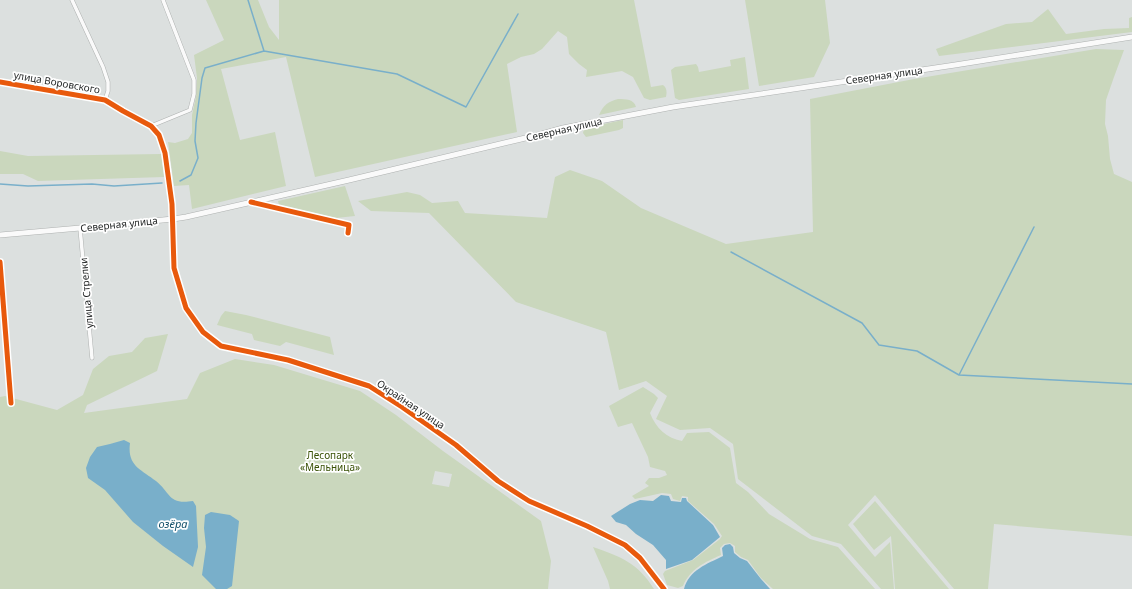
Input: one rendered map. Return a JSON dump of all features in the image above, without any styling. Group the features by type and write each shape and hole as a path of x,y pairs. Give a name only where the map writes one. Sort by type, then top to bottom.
{"main road":[{"name":"Северная улица","path":"0,235 173,219 349,180 563,128 652,111 1132,37"}],"street":[{"path":"72,0 103,67 108,82 108,91 105,100"},
{"path":"151,126 190,110 194,94 194,80 163,0"},
{"name":"улица Воровского","path":"0,82 105,100 151,126 159,135 165,152 173,219"},
{"path":"251,202 349,225 348,232"},
{"name":"Окрайная улица","path":"173,219 174,268 184,302 203,332 221,346 288,360 369,386 456,445 498,481 528,500 587,526 625,545 640,558 664,589"},
{"name":"улица Стрелки","path":"80,228 92,358"},
{"path":"0,262 11,403"}],"green space":[{"path":"206,0 258,0 269,27 279,40 279,0 634,0 651,87 663,85 667,93 666,97 650,100 644,98 633,77 622,71 586,77 587,70 569,54 567,37 558,31 542,49 534,54 521,57 507,64 517,132 315,177 286,57 221,69 240,140 275,132 286,186 192,209 189,185 174,186 168,142 175,143 188,139 192,133 192,115 196,97 197,78 194,55 224,40"},
{"path":"745,0 825,0 830,43 814,77 759,86"},
{"path":"1048,9 1066,34 1104,29 1129,28 1129,18 1132,17 1132,32 939,56 936,49 1006,24 1032,22"},
{"path":"1096,49 1124,50 1106,100 1105,124 1108,136 1110,159 1114,174 1132,182 1132,536 994,524 988,589 954,589 875,495 848,525 875,557 890,542 894,589 881,589 841,544 812,536 738,479 733,444 710,428 680,430 656,419 667,396 646,381 619,390 606,332 516,302 429,213 371,211 358,201 407,192 420,195 432,203 458,201 465,213 547,218 555,177 570,170 602,181 641,208 726,244 813,232 810,99 914,79"},
{"path":"745,57 749,89 679,100 675,98 671,70 675,67 696,64 699,72 731,66 730,60"},
{"path":"618,99 627,99 632,101 636,107 599,115 607,104"},
{"path":"623,120 623,128 619,130 586,137 583,133 584,128"},
{"path":"0,151 28,156 161,154 164,177 38,181 23,174 0,174"},
{"path":"345,186 355,216 336,218 279,205 278,201"},
{"path":"225,311 330,337 334,355 286,342 280,346 254,340 252,334 217,325"},
{"name":"Лесопарк «Мельница»","path":"168,334 157,371 87,405 84,413 187,399 200,373 235,359 274,365 360,391 396,415 443,451 541,521 551,561 548,589 0,589 0,397 5,396 57,410 83,395 93,369 109,356 132,352 145,338","holes":["435,471 452,474 449,487 432,484"]},
{"path":"643,387 658,398 650,413 662,432 676,440 682,441 687,433 709,432 730,448 736,483 748,492 769,514 810,539 838,547 875,589 773,589 761,578 748,560 735,552 735,546 730,543 724,544 720,548 721,555 704,563 694,571 683,586 678,588 667,585 663,574 665,571 693,560 722,536 714,524 688,501 688,497 682,496 680,501 673,499 671,494 662,493 635,499 632,496 649,486 645,483 649,478 659,478 667,475 665,471 650,467 648,457 632,423 618,427 609,406"},
{"path":"875,501 949,589 895,589 891,536 874,550 853,524"},
{"path":"593,547 612,554 635,566 654,589 610,589"}],"water":[{"name":"озёра","path":"124,440 130,443 131,457 133,462 140,470 161,485 174,500 185,502 193,501 196,506 198,547 193,567 133,522 105,490 88,478 86,468 90,457 97,447"},
{"path":"661,495 669,496 671,501 681,502 682,498 686,498 687,501 713,525 720,537 692,560 666,569 666,560 653,545 636,534 626,525 616,522 611,516 630,504 640,500 653,501"},
{"path":"211,512 230,515 239,521 232,586 227,589 216,589 202,575 206,547 204,528 205,515"},
{"path":"730,544 733,547 734,553 747,561 770,589 684,589 686,582 694,572 723,556 722,548 725,545"}],"waterway":[{"path":"180,181 191,175 198,158 195,141 196,123 202,78 205,68 264,51 248,0"},
{"path":"264,51 397,74 466,107 518,14"},
{"path":"0,184 28,186 92,184 114,186 162,183"},
{"path":"731,252 862,323 879,345 917,351 959,375 1034,227"},
{"path":"959,375 1132,384"}],"cycle path":[{"path":"0,82 105,100 151,126 159,135 165,153 172,204 174,268 186,308 203,332 221,346 288,360 369,386 456,445 498,481 529,501 587,526 625,545 640,558 664,589"},
{"path":"251,202 349,225 348,233"},
{"path":"0,262 11,403"}]}
